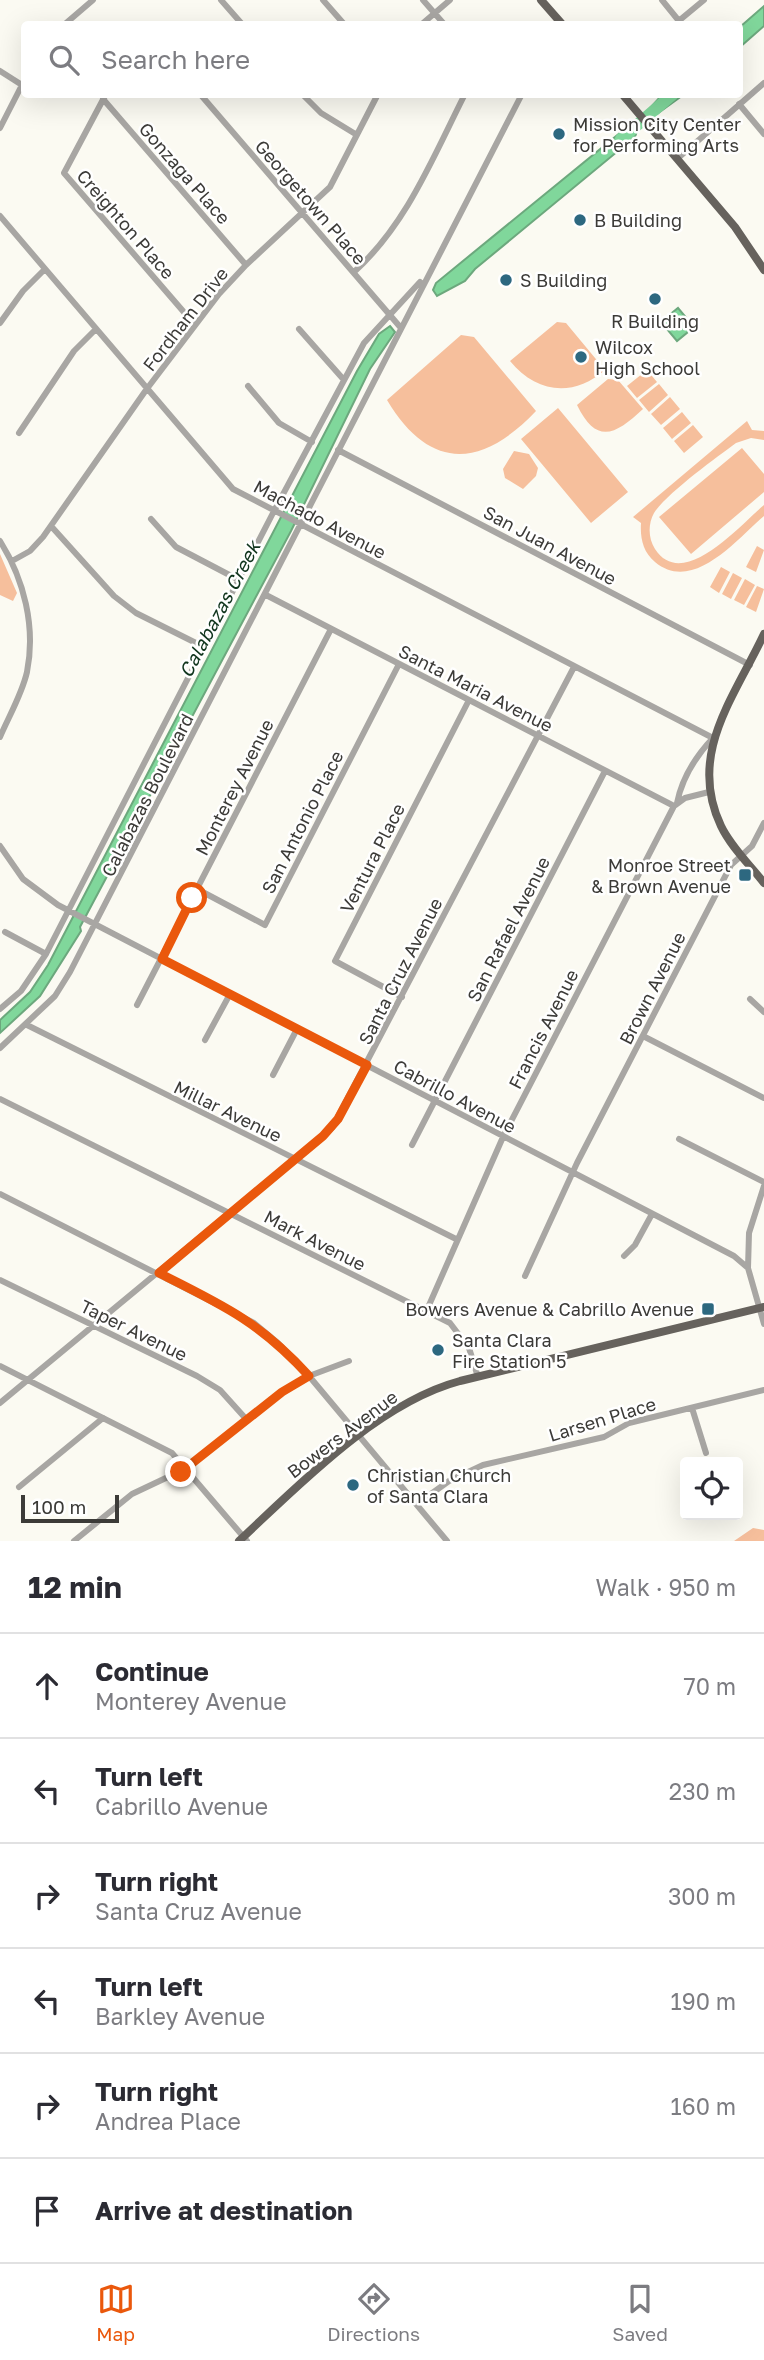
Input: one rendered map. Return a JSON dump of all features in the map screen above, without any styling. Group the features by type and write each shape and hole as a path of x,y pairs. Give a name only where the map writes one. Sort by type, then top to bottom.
{"main road":[{"path":"541,0 558,21"},
{"path":"625,98 735,227 764,270"},
{"path":"764,634 713,738 708,768 709,792 722,828 764,883"},
{"name":"Bowers Avenue","path":"243,1540 359,1437 426,1393 478,1377 762,1307"}],"street":[{"path":"68,21 93,0"},
{"path":"221,0 239,21"},
{"path":"323,0 341,21"},
{"path":"423,0 442,21"},
{"path":"426,21 450,0"},
{"path":"662,0 676,21"},
{"path":"679,21 704,0"},
{"path":"0,71 21,82"},
{"path":"677,159 764,83"},
{"path":"0,128 21,87"},
{"name":"Creighton Place","path":"104,98 64,173 195,325"},
{"name":"Gonzaga Place","path":"106,98 246,264"},
{"name":"Georgetown Place","path":"203,98 401,328"},
{"path":"306,98 321,113 357,135"},
{"name":"Fordham Drive","path":"12,561 33,548 51,526 146,390 246,264 330,187 376,98"},
{"path":"354,272 374,254 400,221 464,98"},
{"name":"Calabazas Boulevard","path":"0,1048 55,996 96,925 266,594 297,523 338,450 426,275 520,98"},
{"path":"739,104 764,134"},
{"name":"Machado Avenue","path":"0,216 233,489 713,738"},
{"path":"0,323 23,291 44,270"},
{"name":"Calabazas Boulevard","path":"0,1009 21,991 46,954 364,342 426,275"},
{"path":"299,328 344,380"},
{"path":"19,433 74,351 95,330"},
{"path":"248,386 279,423 312,442"},
{"name":"San Juan Avenue","path":"338,450 750,665"},
{"path":"150,519 176,547 239,580"},
{"path":"51,526 114,596 136,613 204,647"},
{"path":"0,541 12,561 24,595 29,633 27,670 0,737"},
{"name":"Santa Maria Avenue","path":"266,594 606,771 675,804"},
{"name":"Monterey Avenue","path":"137,1005 331,629"},
{"name":"San Antonio Place","path":"197,889 265,925 400,664"},
{"name":"Santa Cruz Avenue","path":"0,1403 331,1128 367,1065 574,667"},
{"name":"Ventura Place","path":"402,997 335,961 469,700"},
{"name":"Francis Avenue","path":"426,1312 503,1137 675,804 698,753 713,738"},
{"name":"San Rafael Avenue","path":"412,1145 606,771"},
{"path":"675,804 709,792"},
{"name":"Brown Avenue","path":"525,1276 572,1172 732,865 752,846 764,823"},
{"name":"Cabrillo Avenue","path":"0,846 23,879 44,897 734,1256 748,1268"},
{"path":"5,932 46,954"},
{"path":"205,1040 230,994"},
{"path":"750,999 764,1012"},
{"name":"Millar Avenue","path":"27,1025 456,1240"},
{"path":"272,1075 297,1029"},
{"path":"643,1036 764,1098"},
{"name":"Mark Avenue","path":"0,1099 450,1323 460,1334 478,1377"},
{"path":"679,1139 764,1184 749,1233 748,1268 762,1307 764,1324"},
{"path":"0,1194 254,1323 278,1343 309,1376 447,1541"},
{"path":"624,1256 635,1245 652,1214"},
{"name":"Taper Avenue","path":"0,1280 197,1376 220,1390 247,1420"},
{"path":"74,1541 132,1494 187,1468 282,1392 309,1376 348,1361"},
{"path":"0,1366 172,1453 187,1468 243,1540"},
{"name":"Larsen Place","path":"416,1504 449,1481 483,1465 604,1437 629,1423 764,1390"},
{"path":"692,1408 706,1453"},
{"path":"19,1487 103,1418"}],"shaded area":[{"path":"764,6 764,26 743,44 743,24"},
{"path":"659,98 679,98 657,114 651,107"},
{"path":"631,124 637,131 635,137 475,269 465,281 437,296 433,290 436,283"},
{"path":"678,308 694,327 677,341 661,322"},
{"path":"557,322 566,323 605,370 593,379 568,388 543,385 520,372 510,361"},
{"path":"390,326 395,332 370,369 291,531 80,927 81,931 40,996 0,1033 0,1020 30,992 48,965 357,371 379,334"},
{"path":"461,335 474,337 536,411 516,430 496,443 476,452 457,454 439,450 421,440 387,400"},
{"path":"647,370 657,382 637,398 627,386"},
{"path":"608,379 618,380 643,409 624,425 607,432 592,426 577,405"},
{"path":"659,384 668,395 649,412 639,400"},
{"path":"670,397 680,409 661,425 651,414"},
{"path":"558,408 628,492 591,523 521,439"},
{"path":"682,412 691,423 672,439 663,428"},
{"path":"747,421 752,430 764,431 764,440 751,438 736,443 680,486 654,513 650,536 655,549 667,560 680,563 711,551 764,505 764,516 728,549 699,568 684,572 669,570 655,562 643,544 641,523 633,517"},
{"path":"693,425 703,437 684,453 674,441"},
{"path":"742,448 764,474 764,492 691,554 659,517"},
{"path":"514,451 529,454 538,468 536,476 523,489 505,478 503,469"},
{"path":"757,546 764,550 756,572 746,567"},
{"path":"0,554 17,593 13,601 0,595"},
{"path":"721,567 730,572 719,593 710,587"},
{"path":"733,573 742,578 731,599 722,594"},
{"path":"745,579 755,585 744,605 734,600"},
{"path":"757,586 764,589 756,612 746,607"},
{"path":"753,1528 764,1530 764,1541 734,1541"}],"waterway":[{"name":"Calabazas Creek","path":"621,139 668,98"}],"place":[{"name":"Mission City Center for Performing Arts","path":"559,134"},
{"name":"B Building","path":"580,220"},
{"name":"S Building","path":"506,280"},
{"name":"R Building","path":"655,299"},
{"name":"Wilcox High School","path":"581,357"},
{"name":"Monroe Street & Brown Avenue","path":"745,875"},
{"name":"Bowers Avenue & Cabrillo Avenue","path":"708,1309"},
{"name":"Santa Clara Fire Station 5","path":"438,1350"},
{"name":"Christian Church of Santa Clara","path":"353,1485"}],"route":[{"path":"181,1472 282,1392 309,1376 278,1343 254,1323 159,1273 331,1128 367,1065 162,959 192,898"}]}
